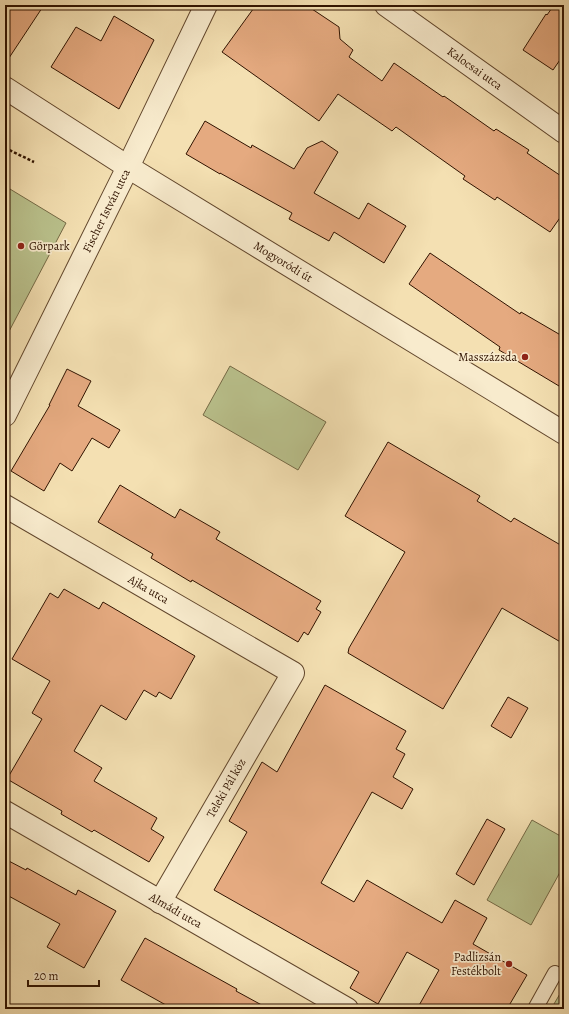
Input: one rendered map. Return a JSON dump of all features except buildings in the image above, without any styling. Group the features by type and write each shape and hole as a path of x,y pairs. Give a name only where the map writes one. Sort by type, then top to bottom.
{"street":[{"name":"Fischer István utca","path":"5,415 128,167 206,5"},
{"name":"Kalocsai utca","path":"386,5 564,132"},
{"name":"Mogyoródi út","path":"5,88 128,167 564,433"},
{"name":"Ajka utca","path":"5,506 292,673"},
{"name":"Teleki Pál köz","path":"160,902 292,673"},
{"name":"Almádi utca","path":"5,812 347,1009"}],"lane":[{"path":"535,1009 555,973"}],"path":[{"path":"5,148 34,162"}],"green space":[{"path":"5,186 66,223 5,339"},
{"path":"230,366 326,422 298,470 203,415"},
{"path":"532,820 564,838 564,865 531,925 487,900"},
{"path":"564,987 564,1009 551,1009"}],"place":[{"name":"Görpark","path":"21,246"},
{"name":"Masszázsda","path":"525,357"},
{"name":"Padlizsán Festékbolt","path":"509,964"}]}
